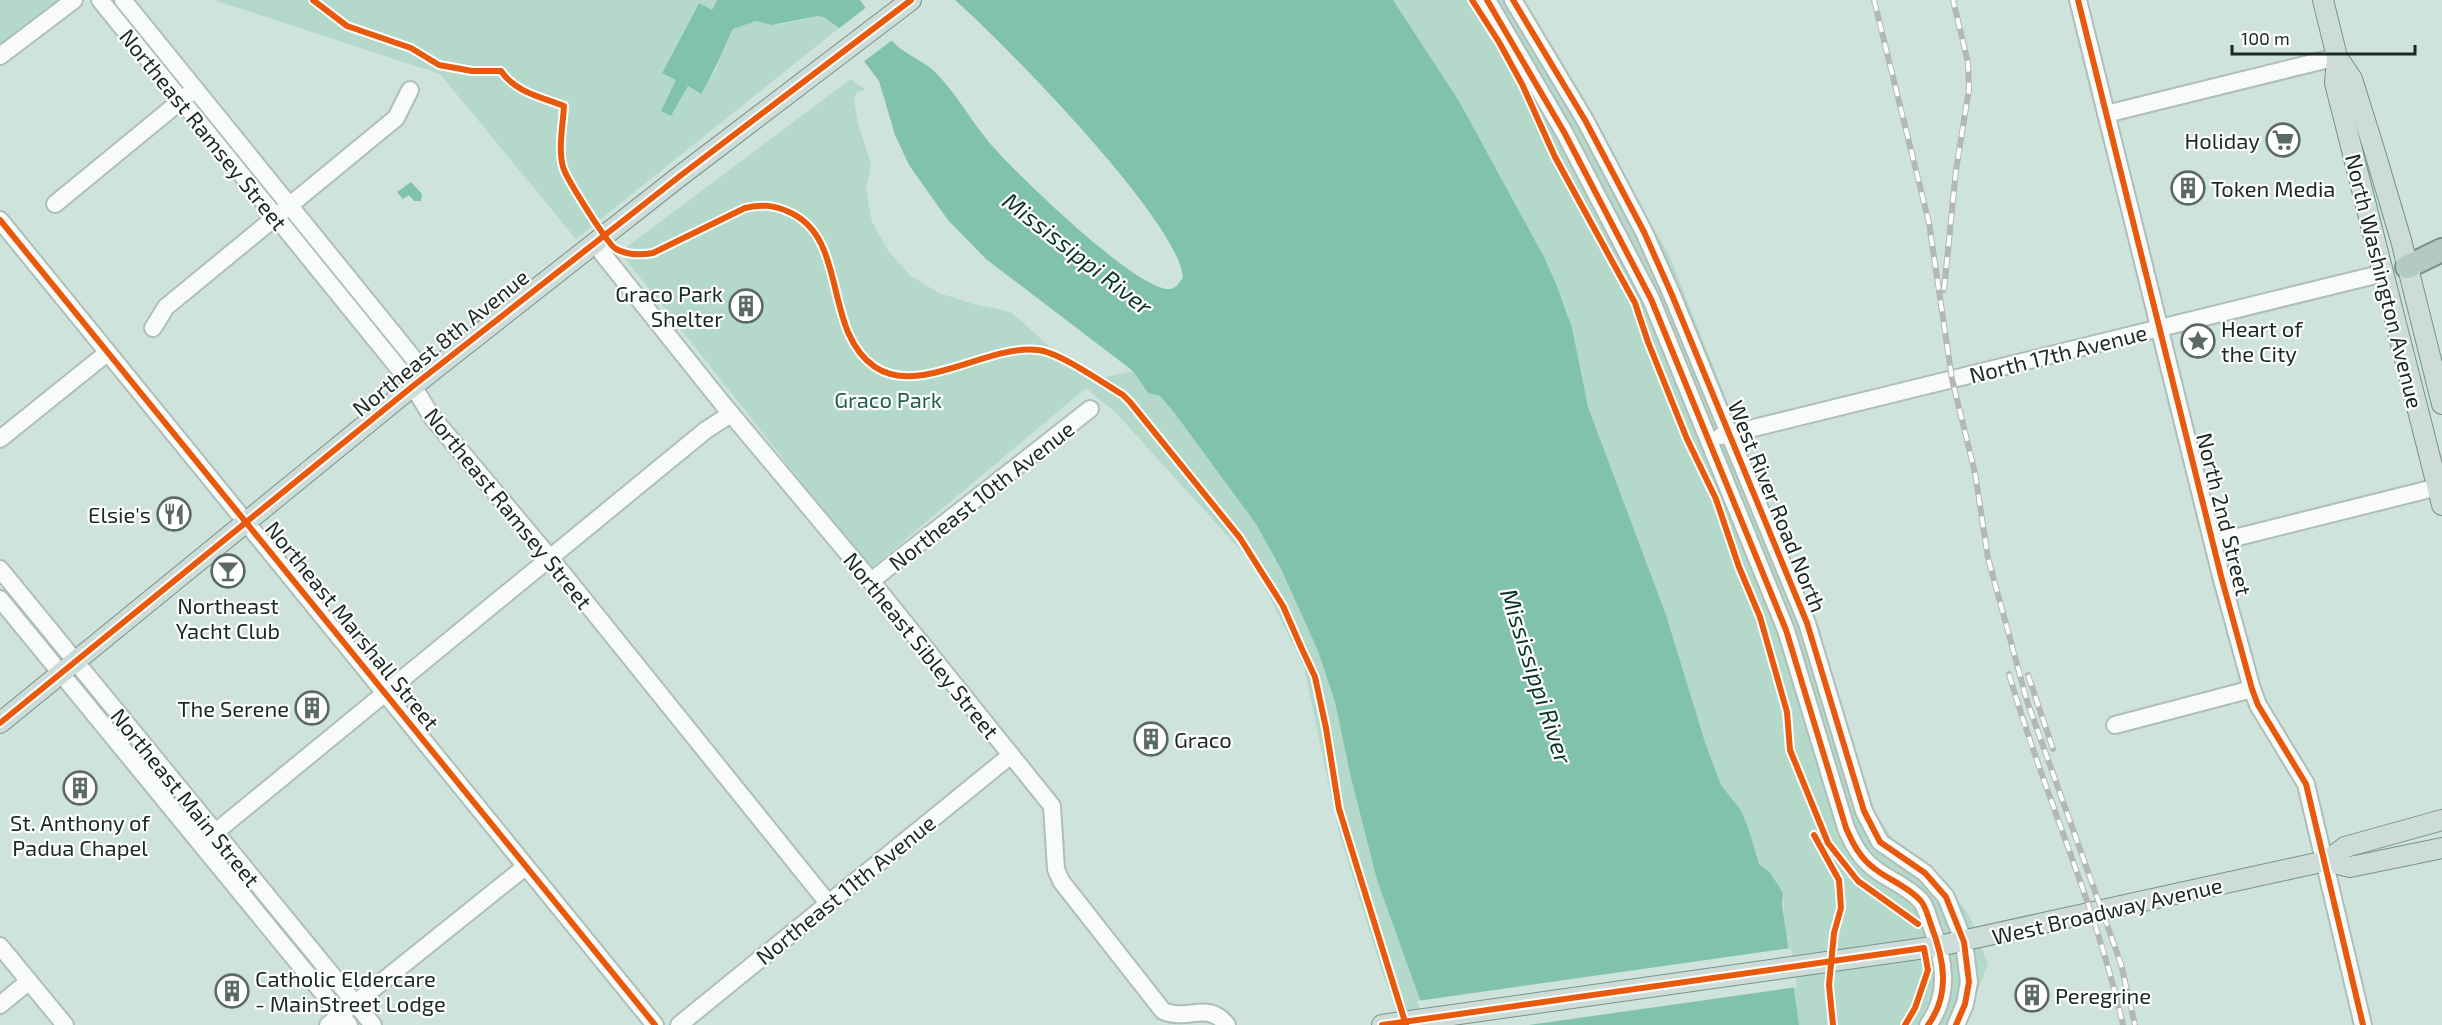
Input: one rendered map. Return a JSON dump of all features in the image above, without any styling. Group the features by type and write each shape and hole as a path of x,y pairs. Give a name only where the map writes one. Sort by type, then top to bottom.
{"highway":[{"path":"2407,267 2442,250"}],"main road":[{"name":"Northeast 8th Avenue","path":"0,723 420,381 594,243 911,0"},
{"name":"North Washington Avenue","path":"2323,0 2337,57 2335,83 2440,493"},
{"name":"North Washington Avenue","path":"2337,57 2352,79 2407,267 2442,404"},
{"name":"North 17th Avenue","path":"2384,273 2407,267"},
{"name":"West Broadway Avenue","path":"1382,1025 1965,942 2326,861 2345,847 2442,820"},
{"name":"West Broadway Avenue","path":"2326,861 2350,867 2442,848"}],"street":[{"path":"0,56 74,0"},
{"name":"Northeast Ramsey Street","path":"100,0 275,217 420,381"},
{"name":"Northeast Ramsey Street","path":"123,0 288,206 420,381 432,417 551,559 828,903"},
{"name":"West River Road North","path":"1487,0 1510,36 1622,240 1651,299 1786,630 1846,828 1856,850 1874,869 1904,886 1922,902 1939,946 1944,990 1937,1012 1928,1025"},
{"name":"West River Road North","path":"1513,0 1585,120 1644,232 1807,622 1864,810 1880,842 1925,873 1946,897 1965,942 1969,982 1965,1004 1956,1025"},
{"name":"North 2nd Street","path":"2078,0 2252,689 2258,705 2302,774 2326,861 2363,1025"},
{"path":"1510,36 1529,25"},
{"path":"2106,114 2337,57"},
{"path":"55,204 194,90"},
{"path":"153,328 166,307 396,118 411,90"},
{"name":"Northeast Marshall Street","path":"0,220 655,1025"},
{"name":"Northeast Sibley Street","path":"594,243 1052,806 1056,869 1061,881 1163,1011 1183,1016 1206,1011 1219,1015 1227,1025"},
{"name":"North 17th Avenue","path":"1708,439 2384,273"},
{"path":"0,439 107,353"},
{"name":"Northeast 10th Avenue","path":"871,582 1090,409"},
{"path":"201,844 706,430 731,414"},
{"path":"2214,543 2440,493"},
{"name":"Northeast Main Street","path":"0,569 68,668 339,1022"},
{"name":"Northeast Main Street","path":"0,598 68,668 215,833 373,1025"},
{"path":"2115,725 2252,689"},
{"name":"Northeast 11th Avenue","path":"679,1025 1011,755"},
{"path":"339,1022 355,1003 525,867"},
{"path":"0,946 65,1025"},
{"path":"0,1005 29,981"}],"green space":[{"path":"0,0 62,0 0,46"},
{"path":"214,0 717,0 712,10 698,4 662,72 677,80 661,111 671,116 688,86 700,94 716,70 719,58 733,29 756,21 777,25 817,16 824,17 839,28 576,239 440,74"},
{"path":"1393,0 1520,0 1668,253 1814,619 1875,812 1892,838 1930,866 1969,915 1988,964 1964,1025 1799,1025 1784,920 1783,893 1771,874 1759,864 1747,824 1740,809 1721,785 1705,742 1666,615 1588,407 1566,308 1544,257 1459,101"},
{"name":"Graco Park","path":"851,79 866,90 857,92 854,100 858,124 871,164 866,189 872,222 889,252 911,276 939,293 973,304 1011,312 1063,359 1097,379 1133,371 1148,393 1160,396 1173,411 1256,524 1282,571 1318,651 1335,702 1351,778 1377,880 1429,1025 1398,1025 1394,1002 1384,978 1339,833 1304,667 1254,565 1117,414 1086,388 870,569 620,252"}],"water":[{"name":"Mississippi River","path":"717,0 860,0 896,45 935,72 1001,156 1075,227 1131,271 1154,285 1172,289 1183,278 1175,252 1153,217 1086,134 1047,91 955,0 1393,0 1459,101 1544,257 1557,286 1572,328 1588,407 1666,615 1705,742 1721,785 1740,809 1759,864 1771,874 1783,893 1782,904 1799,1025 1429,1025 1377,880 1351,778 1335,702 1318,651 1282,571 1256,524 1160,396 1148,393 1133,371 986,259 948,220 909,165 895,135 879,81 839,28 824,17 817,16 772,25 756,21 733,29 701,94 688,86 671,116 661,111 676,80 662,73 699,3 712,10"},
{"path":"411,182 422,194 421,201 414,201 409,195 403,199 397,192"}],"pier":[{"path":"868,6 895,38 862,63 837,30"},
{"path":"1791,948 1797,987 1529,1025 1425,1025 1417,1001"}],"railway":[{"path":"1874,0 1929,223 1952,379 1975,473 1988,558 2027,701 2121,964 2135,1025"},
{"path":"1944,290 1956,170 1969,89 1968,63 1953,0"},
{"path":"2009,674 2037,762 2099,936 2123,1025"},
{"path":"2028,675 2053,749"}],"cycle path":[{"path":"313,0 347,26 411,48 439,65 472,71 501,71 521,89 564,106 561,144 563,167 588,211 616,249 635,254 653,253 745,208 762,206 778,208 789,212 808,225 820,242 829,263 848,331 859,351 875,367 893,375 912,376 954,368 997,354 1018,350 1038,350 1069,362 1123,395 1240,538 1283,606 1315,677 1339,809 1406,1025"},
{"path":"0,723 413,386 680,176 911,0"},
{"path":"1472,0 1522,84 1555,157 1635,303 1687,439 1716,499 1739,567 1760,617 1787,712 1790,750 1828,843 1858,881 1918,924"},
{"path":"1487,0 1564,132 1651,299 1786,630 1851,840 1870,865 1909,891 1920,900 1925,908 1936,938 1943,976 1940,1001 1928,1025"},
{"path":"1513,0 1585,120 1644,232 1672,295 1807,623 1864,811 1880,842 1925,873 1946,897 1964,942 1969,982 1965,1004 1956,1025"},
{"path":"2078,0 2221,576 2252,689 2258,705 2306,784 2363,1025"},
{"path":"0,220 655,1025"},
{"path":"1814,835 1839,880 1841,908 1834,933 1829,985 1833,1025"},
{"path":"1382,1025 1924,948 1928,970 1915,1008 1905,1025"}],"place":[{"name":"Holiday","path":"2283,140"},
{"name":"Token Media","path":"2188,188"},
{"name":"Graco Park Shelter","path":"746,306"},
{"name":"Heart of the City","path":"2198,341"},
{"name":"Elsie's","path":"174,514"},
{"name":"Northeast Yacht Club","path":"228,571"},
{"name":"The Serene","path":"312,708"},
{"name":"Graco","path":"1151,739"},
{"name":"St. Anthony of Padua Chapel","path":"80,788"},
{"name":"Catholic Eldercare - MainStreet Lodge","path":"232,991"},
{"name":"Peregrine","path":"2032,995"}]}
